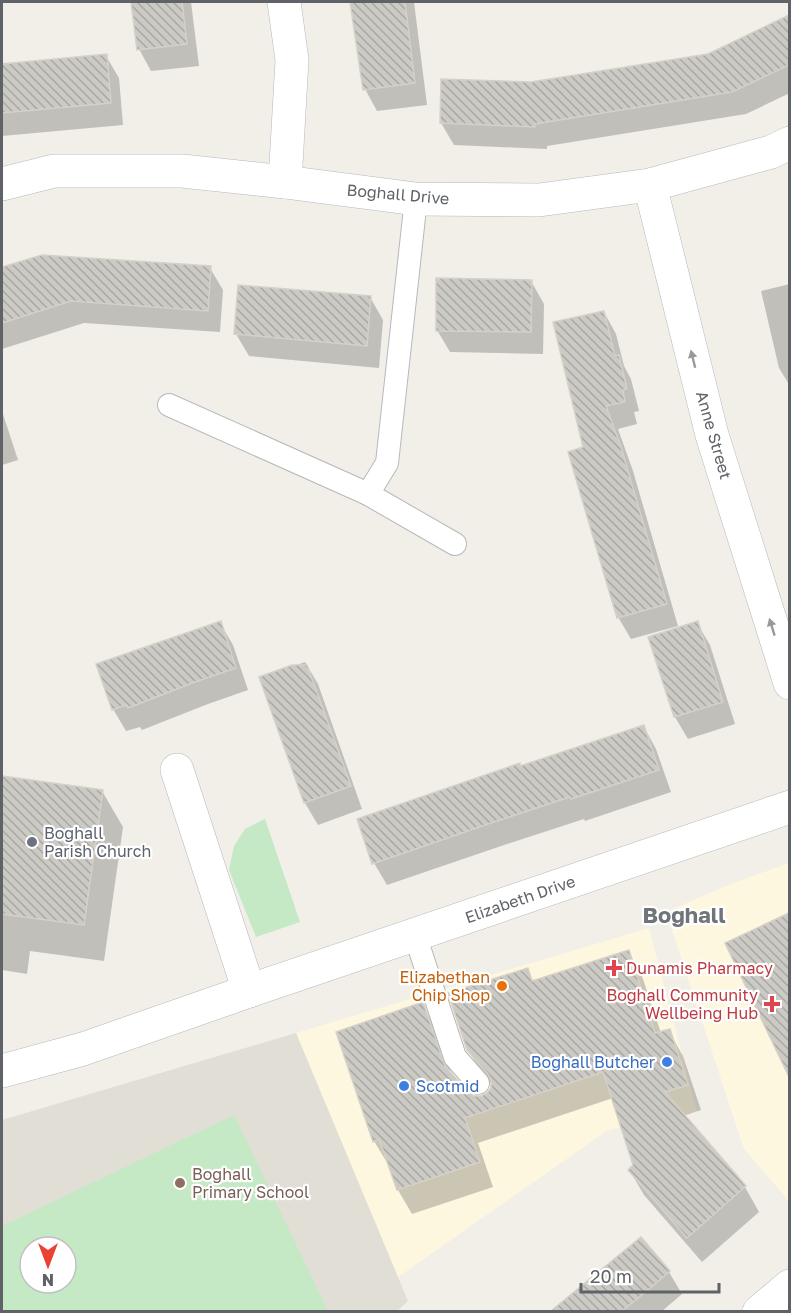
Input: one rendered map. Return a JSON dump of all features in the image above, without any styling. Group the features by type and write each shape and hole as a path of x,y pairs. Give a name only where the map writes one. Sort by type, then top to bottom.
{"street":[{"path":"284,2 292,60 285,182"},
{"name":"Boghall Drive","path":"2,184 54,171 182,171 416,199 539,200 650,185 771,152 789,143"},
{"name":"Anne Street","path":"650,185 712,435 789,682"},
{"path":"177,770 249,991"},
{"name":"Elizabeth Drive","path":"2,1071 83,1049 789,807"},
{"path":"759,1311 789,1286"}],"lane":[{"path":"368,494 387,463 416,199"},
{"path":"169,405 368,494 455,544"},
{"path":"415,934 454,1057 478,1083"}],"shaded area":[{"path":"789,863 789,1201 744,1149 666,912 736,882"},
{"path":"649,928 697,1112 608,1130 398,1277 296,1033"},
{"name":"Boghall Primary School","path":"296,1033 408,1301 396,1312 2,1312 2,1120"}],"green space":[{"path":"265,819 300,922 256,937 229,870 234,846 245,829"},
{"path":"234,1115 328,1311 2,1311 2,1226"}],"building":[{"path":"131,2 182,2 187,44 137,50"},
{"path":"350,2 405,2 415,83 363,90"},
{"path":"789,15 789,65 732,92 535,124 535,127 440,123 441,79 531,82 708,54"},
{"path":"107,54 111,103 2,113 2,64"},
{"path":"42,255 211,266 208,311 71,301 2,323 2,267"},
{"path":"436,278 532,280 531,332 436,331"},
{"path":"238,285 371,296 367,346 234,334"},
{"path":"604,311 615,356 619,355 627,389 623,390 625,402 606,406 621,447 667,604 617,618 568,452 583,447 553,322"},
{"path":"221,621 236,668 128,708 126,705 112,710 96,664"},
{"path":"698,621 723,702 674,717 648,637"},
{"path":"292,665 307,665 351,786 304,803 259,677"},
{"path":"644,725 659,770 571,799 570,797 372,864 357,819 520,763 520,766"},
{"path":"2,776 103,790 84,925 2,914"},
{"name":"Boghall Community Wellbeing Hub","path":"789,913 789,1077 725,943"},
{"path":"629,950 655,1033 670,1029 688,1085 665,1092 746,1186 687,1238 628,1170 633,1165 603,1072 465,1118 480,1162 397,1190 379,1139 373,1142 336,1032 423,1002 445,1066 468,1092 474,1096 481,1096 491,1088 491,1080 467,1050 448,993 528,968 532,981"},
{"path":"641,1237 670,1271 647,1291 622,1311 551,1311"}],"place":[{"name":"Boghall Parish Church","path":"32,842"},
{"name":"Dunamis Pharmacy","path":"614,968"},
{"name":"Elizabethan Chip Shop","path":"502,986"},
{"name":"Boghall Community Wellbeing Hub","path":"772,1004"},
{"name":"Boghall Butcher","path":"667,1062"},
{"name":"Scotmid","path":"404,1086"},
{"name":"Boghall Primary School","path":"180,1183"}],"district":[{"name":"Boghall","path":"684,915"}]}
